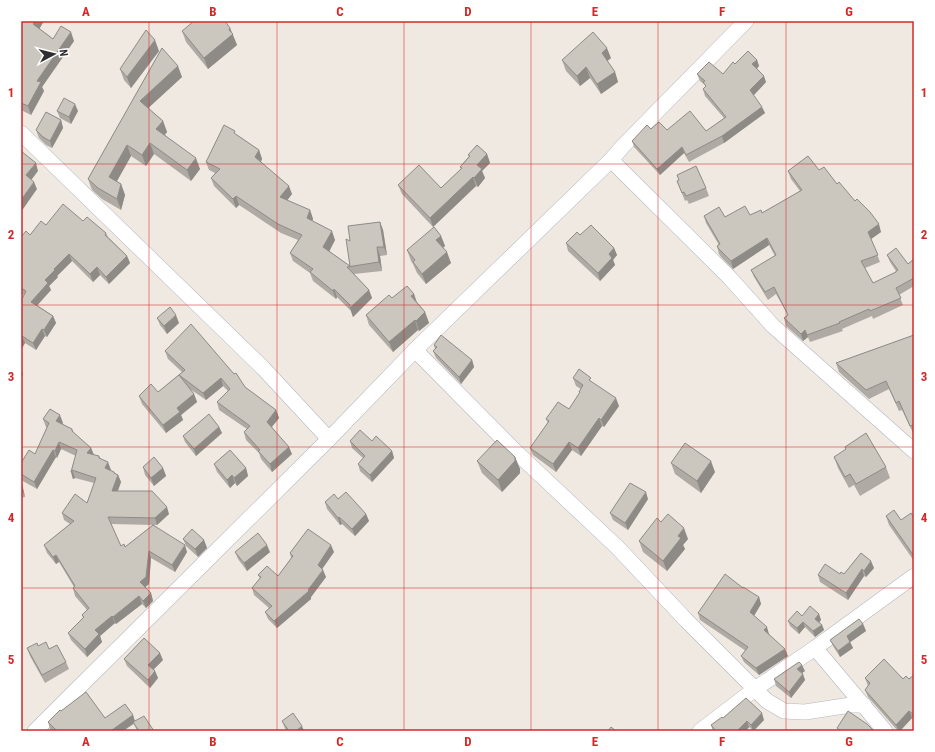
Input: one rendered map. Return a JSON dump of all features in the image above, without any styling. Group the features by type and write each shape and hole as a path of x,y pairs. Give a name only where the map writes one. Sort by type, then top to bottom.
{"street":[{"path":"35,731 329,439 415,350 611,160 746,21"},
{"path":"21,133 263,368 329,439"},
{"path":"611,160 729,277 773,326 914,451"},
{"path":"415,350 515,451 617,547 686,620 767,701 784,711 805,712 844,706 864,705"},
{"path":"700,731 755,689 815,648 914,576"},
{"path":"815,648 885,731"}],"building":[{"path":"21,21 35,21 33,24 53,39 61,26 71,32 37,81 41,82 28,106 21,103"},
{"path":"194,21 225,21 230,28 229,30 233,34 204,58 182,31"},
{"path":"146,30 155,40 127,77 120,69"},
{"path":"593,32 607,48 602,53 615,72 597,84 586,67 577,76 562,60"},
{"path":"162,48 178,66 140,101 163,121 156,129 196,158 187,170 150,143 142,155 127,145 109,177 121,184 117,199 98,188 88,179"},
{"path":"748,51 757,60 752,64 764,76 750,90 762,107 722,136 686,155 682,147 657,169 632,141 647,125 651,129 659,122 667,130 690,111 706,131 726,117 703,89 706,86 703,82 705,81 697,74 709,62 723,74 733,62 735,64"},
{"path":"64,98 75,104 69,117 57,111"},
{"path":"46,112 61,120 50,141 36,130"},
{"path":"224,125 235,131 234,133 259,150 255,157 289,186 280,197 310,210 307,218 332,231 323,247 350,266 346,239 350,241 348,226 380,222 384,247 377,247 379,262 347,267 369,290 350,308 350,305 334,289 333,291 310,272 313,269 290,253 302,235 278,224 236,196 233,199 211,178 220,169 206,162"},
{"path":"477,145 487,154 477,165 482,169 430,218 398,185 419,165 441,188 462,168 460,167"},
{"path":"21,151 36,163 26,175 34,182 21,200"},
{"path":"808,156 819,170 824,167 837,184 839,182 855,201 857,199 879,224 868,232 878,255 861,261 873,283 898,270 887,255 896,248 908,264 914,259 914,278 896,288 901,298 870,311 869,309 839,322 840,323 807,335 805,330 801,334 784,318 788,315 774,287 765,292 751,270 776,255 767,238 731,261 717,246 720,244 704,216 719,207 725,217 745,206 750,215 761,210 762,213 802,190 788,171"},
{"path":"696,166 706,188 686,196 684,192 682,193 677,181 679,180 677,175"},
{"path":"63,204 83,221 87,217 106,233 105,235 127,256 106,277 97,267 90,274 69,254 45,280 48,283 31,302 53,316 33,343 22,336 21,338 21,301 26,291 21,288 21,237 26,231 30,235 41,221 46,225"},
{"path":"591,225 614,248 609,254 612,258 598,273 566,243 577,232 580,235"},
{"path":"434,227 441,236 436,240 447,252 422,274 413,262 415,260 407,250"},
{"path":"407,286 414,294 411,296 425,312 389,342 366,315 389,295 392,298"},
{"path":"170,307 176,315 164,326 157,318"},
{"path":"191,324 234,374 236,373 245,387 276,410 267,422 289,447 270,464 244,432 250,426 217,402 230,389 221,378 203,393 179,375 194,394 177,408 180,412 163,425 139,396 151,384 158,392 185,370 165,351"},
{"path":"441,335 472,360 459,377 433,351 437,347 434,345"},
{"path":"914,335 914,425 910,426 899,401 896,403 886,381 866,390 836,363"},
{"path":"579,369 591,378 589,380 616,398 601,420 599,418 578,448 569,442 553,464 530,448 549,421 546,419 558,402 569,409 580,392 583,385 573,378"},
{"path":"50,409 60,415 56,421 72,429 72,431 91,448 87,453 99,456 99,458 108,462 105,468 118,475 112,491 152,491 167,507 155,518 108,517 121,546 124,544 125,547 153,525 185,545 172,565 149,551 146,577 140,582 151,593 143,601 139,596 95,630 99,634 85,649 68,633 84,617 82,615 89,608 73,588 75,586 56,555 53,557 44,545 74,521 62,513 75,494 87,503 96,478 72,470 71,472 77,450 59,442 55,451 53,450 34,482 21,474 21,463 29,450 35,454 49,423 43,419"},
{"path":"209,414 219,427 194,449 183,436"},
{"path":"360,430 372,441 376,436 392,451 370,475 358,464 365,456 350,441"},
{"path":"866,433 886,467 856,484 850,474 845,477 834,457 846,449 845,447"},
{"path":"497,440 515,457 515,461 498,480 477,461"},
{"path":"685,443 711,461 697,481 671,463"},
{"path":"230,450 246,468 234,478 232,475 227,480 214,464"},
{"path":"154,457 163,468 151,478 143,467"},
{"path":"630,483 646,492 625,523 610,513"},
{"path":"346,492 366,514 352,529 339,517 338,518 325,502 334,494 338,499"},
{"path":"894,510 901,520 911,513 914,518 914,556 886,516"},
{"path":"668,514 684,528 678,536 681,538 663,561 639,541 657,518 661,522"},
{"path":"192,529 204,540 195,549 183,539"},
{"path":"308,529 331,545 318,565 323,570 308,590 309,591 274,621 265,612 272,606 252,588 261,577 258,575 267,566 278,576 293,556 290,553"},
{"path":"258,533 267,545 244,563 235,552"},
{"path":"861,553 871,561 864,571 862,569 846,593 818,575 825,564 840,574 841,572 844,574"},
{"path":"725,574 743,588 759,597 750,612 767,627 764,630 785,649 756,668 741,656 748,647 698,613"},
{"path":"810,606 819,614 815,619 822,625 813,631 803,622 797,628 788,621 797,611 802,616"},
{"path":"859,619 863,624 847,636 850,642 838,651 830,640"},
{"path":"144,638 160,653 148,665 155,671 148,680 124,659"},
{"path":"46,642 49,649 57,645 66,662 42,675 27,648 37,643 38,646"},
{"path":"884,659 903,679 906,676 909,679 914,675 914,715 909,711 896,725 865,690 870,683 865,678"},
{"path":"799,662 802,665 797,669 803,674 789,692 774,679"},
{"path":"86,692 105,718 125,704 133,715 112,730 113,731 57,731 48,722 60,710 61,711"},
{"path":"746,698 762,713 751,725 747,721 737,731 716,731 711,725 722,717 723,718"},
{"path":"848,711 867,724 874,731 841,731 837,728"},
{"path":"293,713 302,726 296,731 289,731 282,721"},
{"path":"144,716 154,731 139,731 133,722"},
{"path":"611,727 616,731 608,731"}]}
